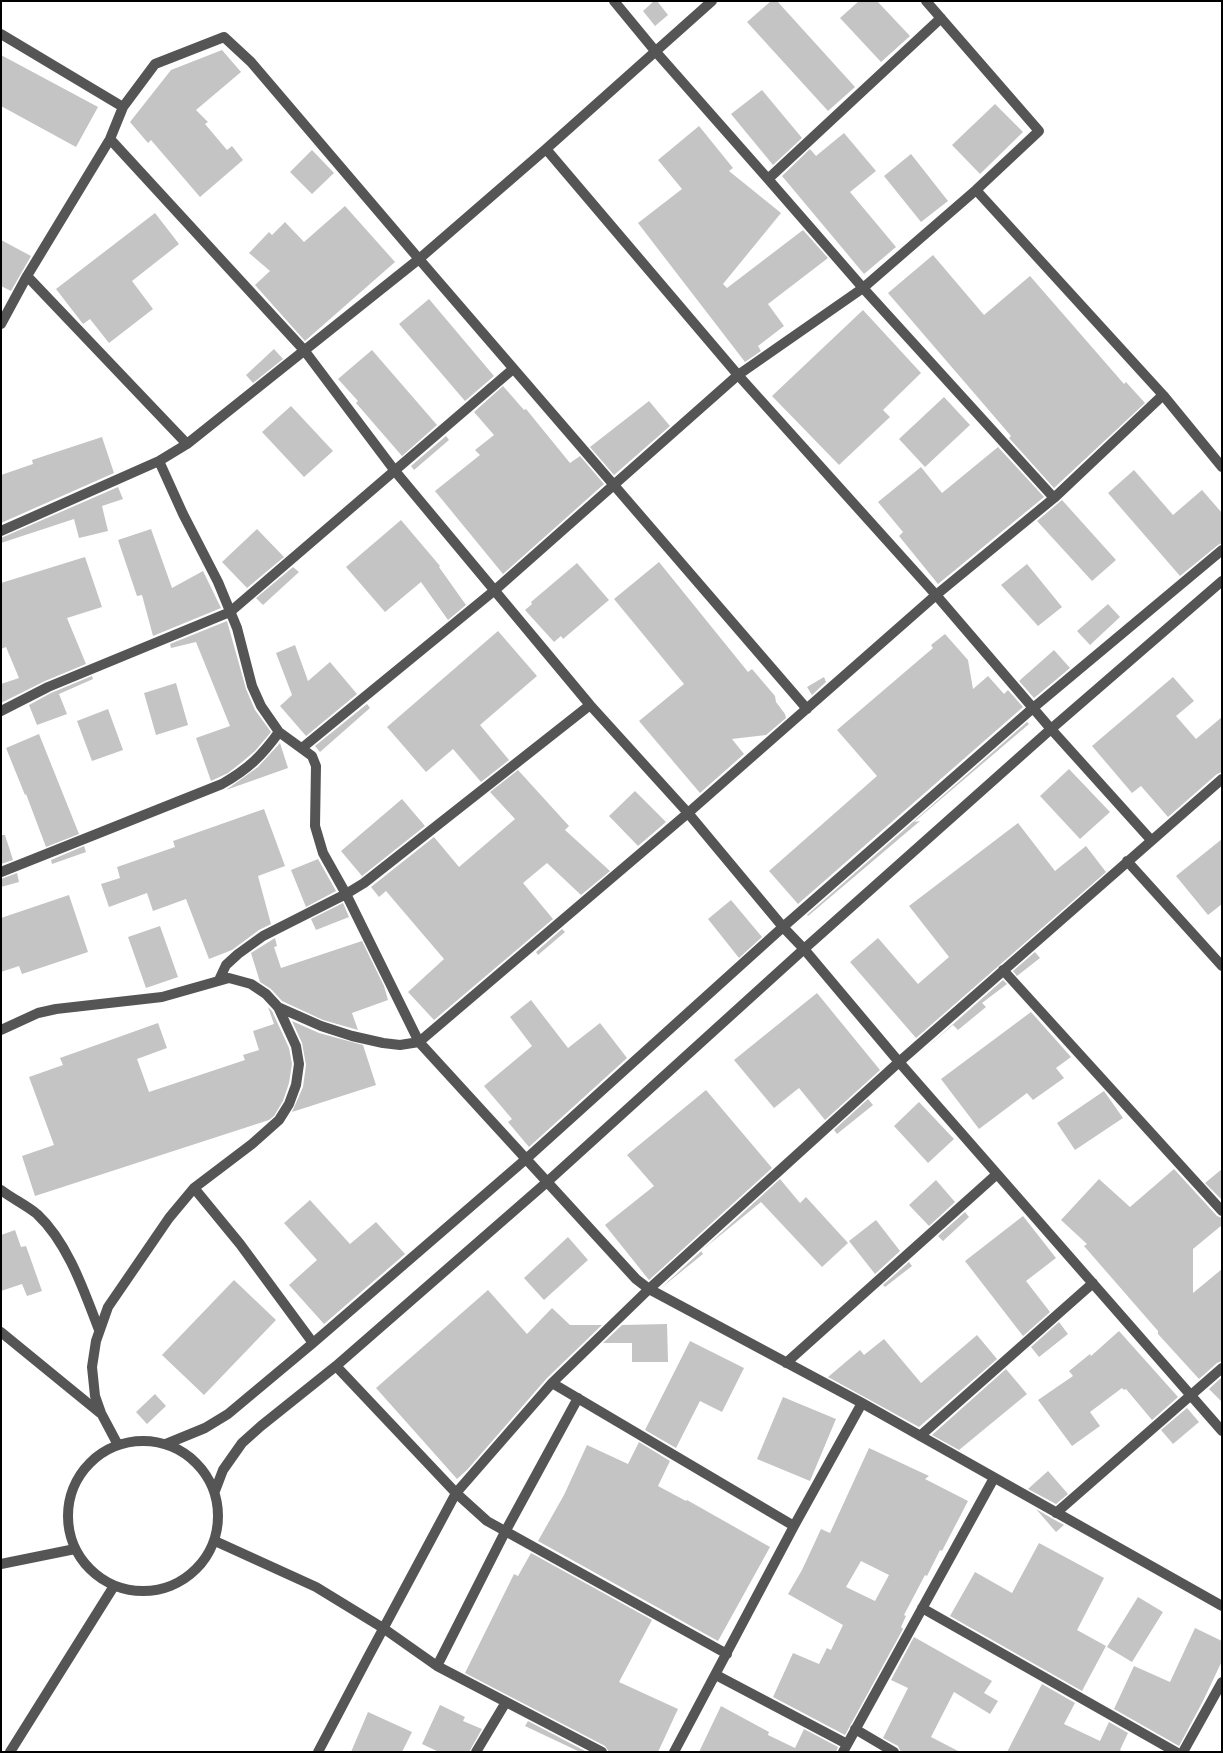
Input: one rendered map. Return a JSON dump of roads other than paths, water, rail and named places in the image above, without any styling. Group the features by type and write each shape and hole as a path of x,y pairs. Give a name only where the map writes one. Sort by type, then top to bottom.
{"street":[{"path":"614,1 656,52 863,288 1054,498"},
{"path":"1,531 159,461 187,444 419,260 712,1"},
{"path":"302,748 495,590 738,375 863,288 976,190 1039,131 926,1"},
{"path":"768,179 941,18"},
{"path":"1,34 123,107"},
{"path":"1,324 27,276 110,139 123,107 154,64 224,37 257,69 419,260 615,484 807,708"},
{"path":"110,139 304,350 395,471 590,705 688,813 783,928 804,949 899,1062 1222,1431"},
{"path":"546,149 738,375 936,595 1050,729 1151,840"},
{"path":"976,190 1163,395 1222,467"},
{"path":"27,276 187,444"},
{"path":"1,711 48,688 230,612 513,369"},
{"path":"278,1008 321,1026 352,1036 400,1045 419,1042 688,813 936,595 1054,498 1163,395"},
{"path":"159,461 183,514 218,582 237,628 252,686 261,706 278,732 312,756 316,766 315,826 324,853 419,1042 636,1279 649,1289 862,1403 1222,1606"},
{"path":"166,1444 205,1428 228,1414 313,1343 526,1159 783,928 1033,708 1222,550"},
{"path":"215,1491 223,1470 242,1443 336,1366 547,1182 1050,729 1222,581"},
{"path":"219,980 226,965 238,954 263,936 346,894 364,882 590,705"},
{"path":"1,872 222,784 256,761 278,732"},
{"path":"318,1752 456,1494 552,1384 649,1289 899,1062 1222,778"},
{"path":"1127,861 1222,966"},
{"path":"1004,970 1222,1212"},
{"path":"1,1030 38,1012 162,997 229,978 251,984 266,994 278,1008 296,1046 299,1064 296,1085 289,1104 279,1120 252,1144 194,1188 169,1218 108,1307 96,1341 92,1367 94,1396 100,1414 118,1445"},
{"path":"786,1363 997,1174"},
{"path":"194,1188 240,1244 313,1343"},
{"path":"1,1190 39,1216 63,1247 100,1330"},
{"path":"920,1436 1093,1283"},
{"path":"1,1332 100,1414"},
{"path":"336,1366 456,1494 487,1521 727,1654"},
{"path":"1056,1513 1222,1368"},
{"path":"552,1384 794,1526"},
{"path":"437,1666 505,1532 578,1398"},
{"path":"674,1752 794,1526 862,1403"},
{"path":"142,1440 166,1444 187,1454 204,1470 215,1491 220,1516 215,1541 203,1563 185,1580 163,1590 138,1592 114,1586 91,1572 75,1549 68,1525 69,1500 79,1476 96,1457 118,1445 142,1440"},
{"path":"716,1675 845,1748 994,1478"},
{"path":"215,1541 316,1587 384,1628 437,1666 602,1752"},
{"path":"1,1564 75,1549"},
{"path":"10,1752 114,1586"},
{"path":"922,1608 1176,1752"},
{"path":"1183,1752 1222,1682"},
{"path":"476,1752 506,1702"},
{"path":"855,1729 894,1752"}]}
